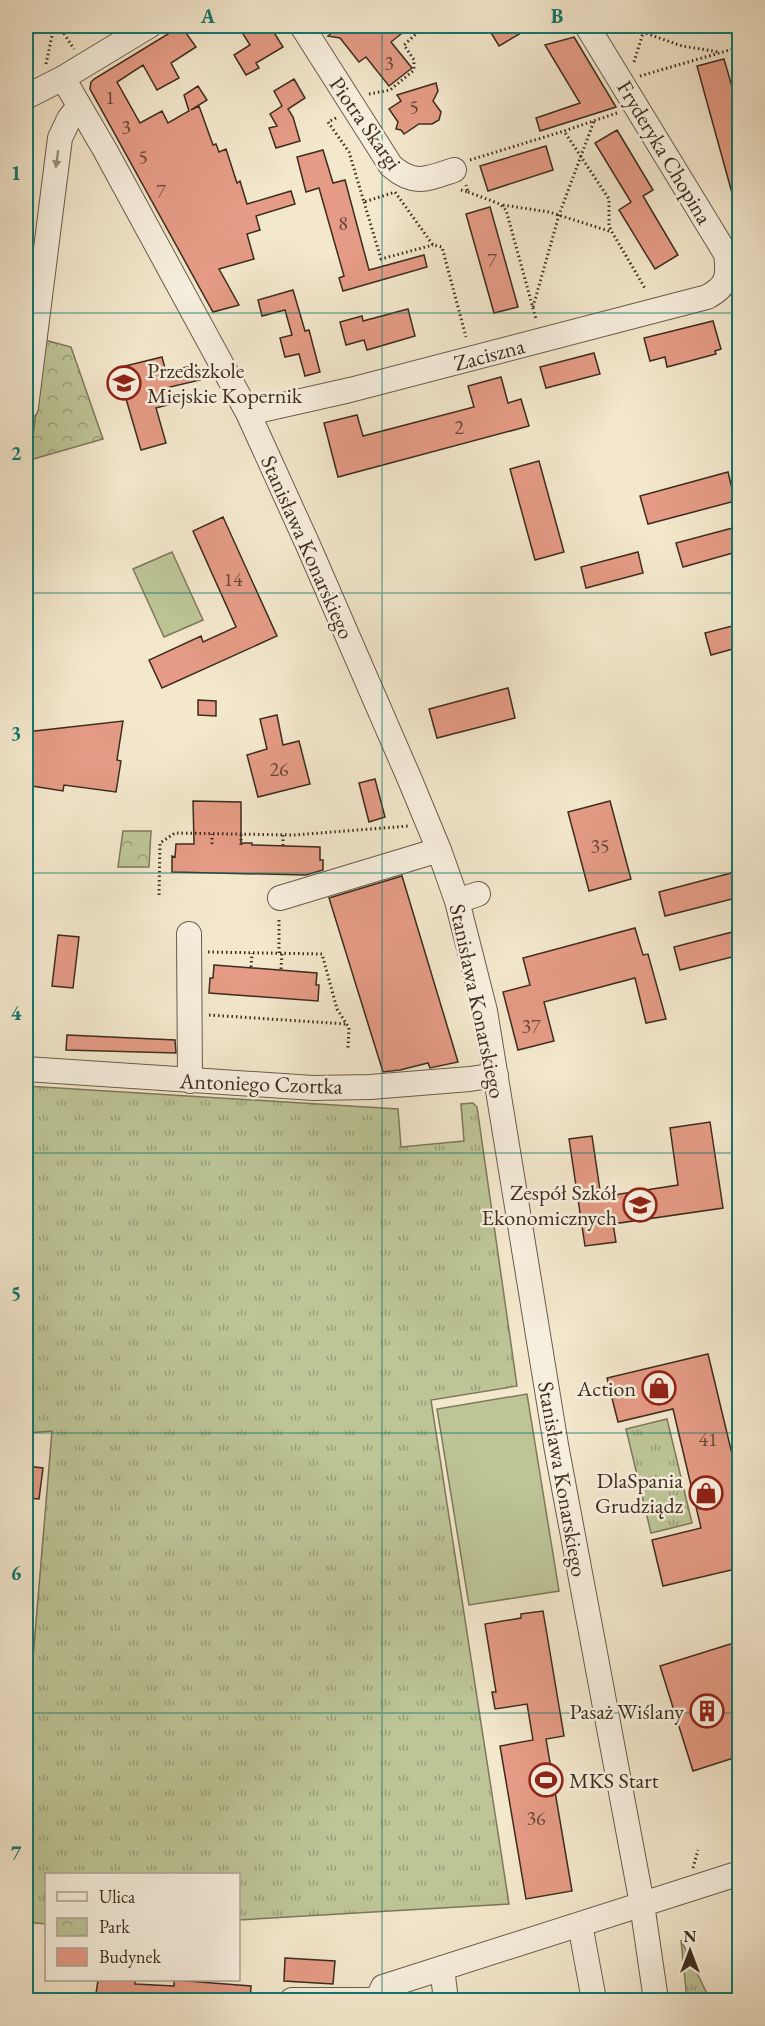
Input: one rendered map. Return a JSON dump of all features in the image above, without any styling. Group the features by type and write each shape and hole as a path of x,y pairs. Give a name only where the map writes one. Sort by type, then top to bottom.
{"street":[{"path":"26,97 55,72 149,26"},
{"name":"Piotra Skargi","path":"302,26 346,99 391,166 403,176 428,179 460,176"},
{"name":"Fryderyka Chopina","path":"587,26 733,252 724,283"},
{"name":"Stanisława Konarskiego","path":"55,72 79,106 248,413 308,545 439,850 467,898 579,1577 642,1904 656,2001"},
{"path":"26,407 60,138 69,119 79,106"},
{"name":"Zaciszna","path":"248,413 350,390 707,297 720,289 724,283"},
{"path":"280,898 439,850"},
{"path":"190,1081 194,943"},
{"name":"Antoniego Czortka","path":"26,1070 313,1088 402,1085 496,1075"},
{"path":"292,2001 377,2000 383,1987 740,1873"},
{"path":"580,1924 594,2001"},
{"path":"442,1968 446,2001"}],"path":[{"path":"54,26 55,72"},
{"path":"59,26 74,50"},
{"path":"346,99 390,90 414,70 414,60 404,45 425,26"},
{"path":"626,26 682,46 722,52"},
{"path":"631,70 643,33 640,26"},
{"path":"636,78 738,48 740,62"},
{"path":"731,84 740,81"},
{"path":"460,176 471,158 623,111"},
{"path":"533,307 559,215 594,121"},
{"path":"564,131 609,199 609,226 646,290"},
{"path":"460,176 468,192 502,206 549,212 612,232"},
{"path":"460,176 468,192"},
{"path":"364,202 381,259 433,245"},
{"path":"502,206 506,210 536,319"},
{"path":"159,895 160,843 175,833 283,835 411,826"},
{"path":"212,844 213,833"},
{"path":"241,834 241,844"},
{"path":"283,835 283,845"},
{"path":"280,898 281,969"},
{"path":"194,943 252,953 322,954 337,1010 349,1029 348,1048"},
{"path":"251,967 252,953"},
{"path":"198,1014 347,1024"},
{"path":"694,1864 698,1850"}],"green space":[{"path":"45,340 71,347 103,439 30,460"},
{"path":"172,552 203,620 164,637 133,569"},
{"path":"123,831 151,831 149,867 118,867"},
{"path":"26,1086 398,1109 401,1147 464,1141 461,1104 473,1103 477,1107 517,1386 431,1400 509,1904 240,1920 240,1873 45,1873 45,1924 26,1922 26,1742 52,1431 26,1433"},
{"path":"527,1394 559,1591 469,1605 437,1409"},
{"path":"667,1419 692,1523 651,1533 626,1429"},
{"path":"681,1940 710,2000 687,2000"}],"building":[{"path":"181,26 196,47 171,63 179,78 157,90 143,65 117,82 140,123 162,111 168,123 189,111 184,95 198,86 207,100 191,110 199,106 213,145 216,144 219,152 226,149 237,183 240,181 247,204 291,191 295,204 256,216 260,230 247,234 254,259 219,269 239,305 213,312 90,89 94,79"},
{"path":"238,26 270,26 283,47 256,63 259,68 246,75 234,55 250,45"},
{"path":"341,26 411,26 391,42 412,68 389,86 366,57 359,62 340,38 328,36"},
{"path":"487,26 533,26 499,46"},
{"path":"574,37 616,107 540,131 536,118 580,103 545,45"},
{"path":"724,59 740,114 740,203 735,204 697,66"},
{"path":"294,79 305,98 288,109 293,117 300,141 276,148 269,128 277,126 270,114 282,106 274,91"},
{"path":"436,83 438,91 433,101 441,112 439,120 432,124 419,124 404,134 401,130 396,129 398,122 389,109 401,101 397,95"},
{"path":"617,130 653,190 643,196 678,255 655,269 619,210 631,202 595,143"},
{"path":"546,146 553,170 488,191 480,166"},
{"path":"323,150 333,183 345,180 369,270 424,255 427,267 343,291 339,278 344,276 319,188 306,192 297,157"},
{"path":"490,207 518,307 494,313 466,214"},
{"path":"293,290 305,331 309,330 320,372 305,376 299,354 285,357 280,338 292,335 285,310 262,316 258,300"},
{"path":"408,309 415,336 367,350 364,340 346,345 340,322 362,316 363,321"},
{"path":"713,321 721,349 715,351 716,354 667,367 665,357 650,361 644,338"},
{"path":"594,353 600,374 546,388 540,367"},
{"path":"162,357 166,372 196,365 200,380 170,387 175,403 156,408 166,443 141,450 117,368"},
{"path":"501,377 508,403 521,399 529,426 338,477 324,423 357,415 363,436 474,407 468,386"},
{"path":"539,461 564,552 535,560 510,469"},
{"path":"728,472 735,501 648,524 640,496"},
{"path":"223,517 277,636 162,688 149,660 201,636 203,642 236,627 193,531"},
{"path":"740,526 740,551 683,567 676,543"},
{"path":"638,552 643,573 586,588 581,567"},
{"path":"740,624 740,647 711,655 705,633"},
{"path":"508,688 515,718 437,738 429,709"},
{"path":"198,700 216,701 216,716 198,715"},
{"path":"277,715 283,745 299,741 310,784 258,797 247,755 267,749 260,719"},
{"path":"123,721 117,760 121,761 116,792 64,785 63,791 26,785 26,732"},
{"path":"375,779 385,817 369,822 359,783"},
{"path":"193,801 241,802 241,843 320,847 323,870 306,875 172,872 172,856 175,857 176,844 194,844"},
{"path":"610,801 631,879 589,891 568,812"},
{"path":"735,872 740,897 665,916 659,892"},
{"path":"402,876 458,1062 430,1068 428,1063 383,1072 329,898"},
{"path":"635,928 643,955 648,954 666,1019 646,1023 635,978 544,1002 554,1041 518,1050 503,992 530,985 523,958"},
{"path":"740,930 740,955 680,970 674,947"},
{"path":"58,935 79,937 73,988 52,986"},
{"path":"214,965 317,973 318,1001 209,993"},
{"path":"67,1035 175,1040 176,1053 66,1050"},
{"path":"710,1122 723,1208 613,1224 616,1242 585,1246 569,1139 592,1136 601,1197 678,1185 670,1128"},
{"path":"708,1354 740,1487 740,1568 663,1586 652,1540 701,1528 673,1409 618,1422 607,1378"},
{"path":"26,1466 43,1468 39,1499 26,1498"},
{"path":"543,1611 564,1736 546,1739 572,1891 526,1899 500,1746 533,1740 527,1704 495,1709 492,1692 496,1692 485,1624 521,1618 521,1614"},
{"name":"Pasaż Wiślany","path":"740,1641 740,1756 693,1771 660,1666"},
{"path":"285,1958 335,1961 333,1984 284,1981"},
{"path":"98,1981 135,1981 135,1984 174,1986 174,1981 187,1981 251,1986 250,2001 95,2001"}],"place":[{"name":"Przedszkole Miejskie Kopernik","path":"124,383"},
{"name":"Zespół Szkół Ekonomicznych","path":"640,1205"},
{"name":"Action","path":"659,1388"},
{"name":"DlaSpania Grudziądz","path":"706,1493"},
{"name":"Pasaż Wiślany","path":"707,1711"},
{"name":"MKS Start","path":"546,1780"}]}
